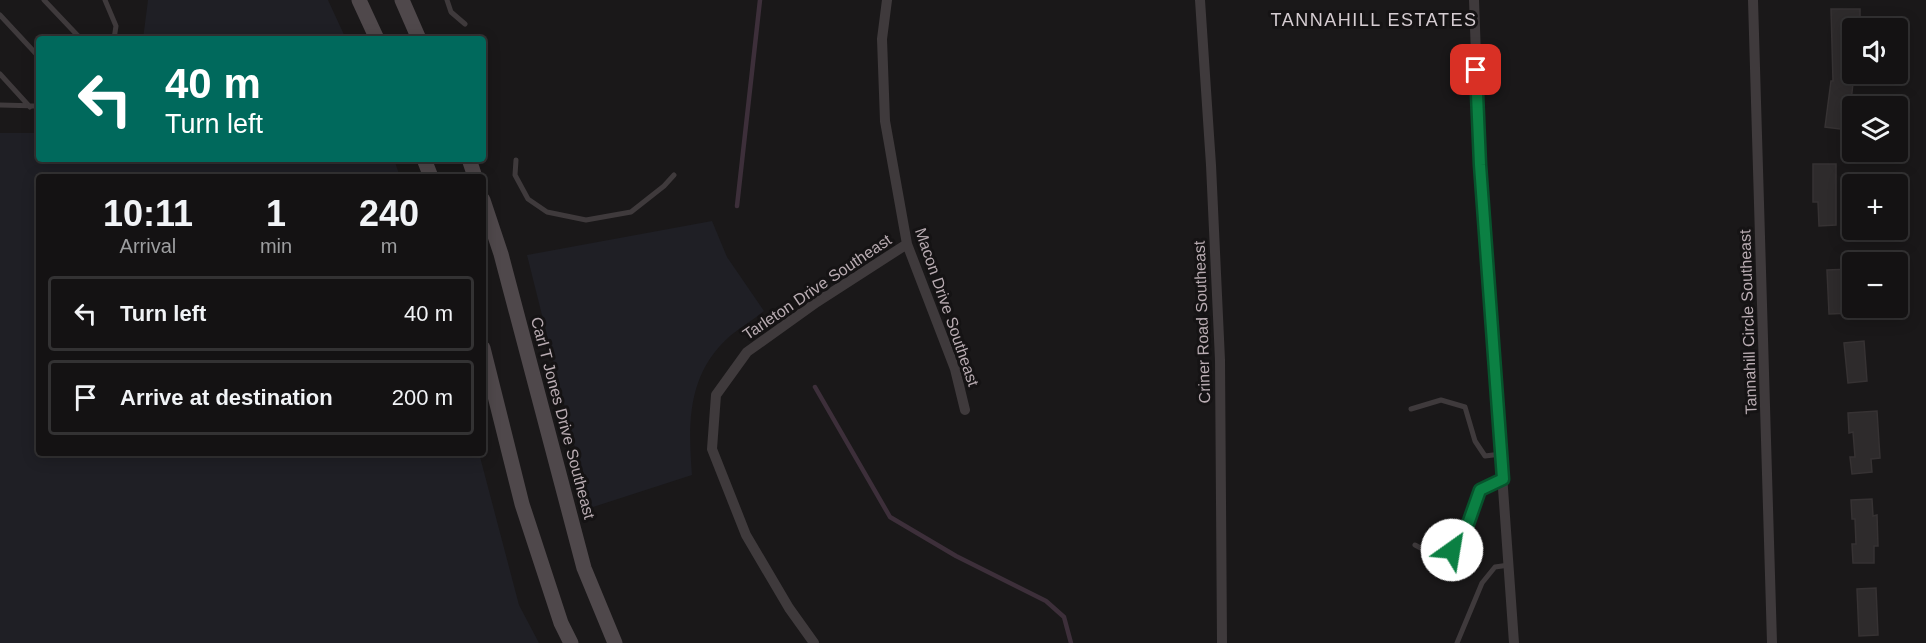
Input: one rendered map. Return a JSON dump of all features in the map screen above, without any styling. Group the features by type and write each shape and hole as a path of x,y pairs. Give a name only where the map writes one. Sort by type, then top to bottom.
{"main road":[{"path":"359,0 376,36"},
{"path":"402,0 418,36"},
{"name":"Carl T Jones Drive Southeast","path":"486,209 501,254 584,568 615,643"},
{"path":"486,360 522,504 561,623 571,643"}],"street":[{"name":"Macon Drive Southeast","path":"887,0 882,39 885,121 907,244 955,369 965,410"},
{"name":"Criner Road Southeast","path":"1200,0 1211,165 1220,360 1222,643"},
{"path":"1474,0 1480,165 1514,643"},
{"name":"Tannahill Circle Southeast","path":"1753,0 1772,643"},
{"name":"Tarleton Drive Southeast","path":"814,643 789,608 746,535 712,449 716,394 747,352 817,302 907,244"}],"lane":[{"path":"44,0 78,36"},
{"path":"105,0 116,26 114,36"},
{"path":"447,0 451,12 465,24"},
{"path":"0,15 36,54"},
{"path":"0,74 30,107"},
{"path":"0,105 36,106"},
{"path":"516,160 514,175 528,199 547,212 586,220 631,212 664,186 674,175"},
{"path":"1411,409 1442,400 1466,407 1475,441 1485,456 1501,454"},
{"path":"1415,545 1432,554 1452,550 1463,538 1480,490 1503,479"},
{"path":"1457,643 1482,583 1495,567 1509,565"}],"shaded area":[{"path":"148,0 328,0 345,36 143,36"},
{"path":"0,133 36,133 36,162 395,162 399,174 36,174 36,456 480,456 519,605 539,643 0,643"},
{"path":"712,221 727,257 764,311 730,336 705,366 693,400 690,437 692,475 590,508 527,255"}],"building":[{"path":"1831,9 1860,9 1860,18 1842,18 1842,84 1853,84 1852,96 1842,96 1842,129 1825,127 1831,81 1833,81"},
{"path":"1813,164 1836,164 1836,225 1819,226 1818,202 1813,202"},
{"path":"1842,269 1842,313 1829,314 1827,270"},
{"path":"1864,341 1867,381 1848,383 1844,343"},
{"path":"1877,411 1880,458 1871,459 1872,472 1852,474 1850,457 1855,457 1853,432 1849,433 1848,413"},
{"path":"1872,499 1873,516 1877,515 1878,546 1874,546 1874,563 1853,563 1852,544 1856,544 1855,519 1852,519 1851,500"},
{"path":"1876,588 1878,635 1859,636 1857,589"}],"waterway":[{"path":"737,206 760,0"},
{"path":"815,387 890,517 956,556 1046,601 1064,617 1071,643"}],"district":[{"name":"TANNAHILL ESTATES","path":"1374,20"}],"route":[{"path":"1452,550 1463,538 1480,490 1503,479 1480,165 1476,70"}]}
